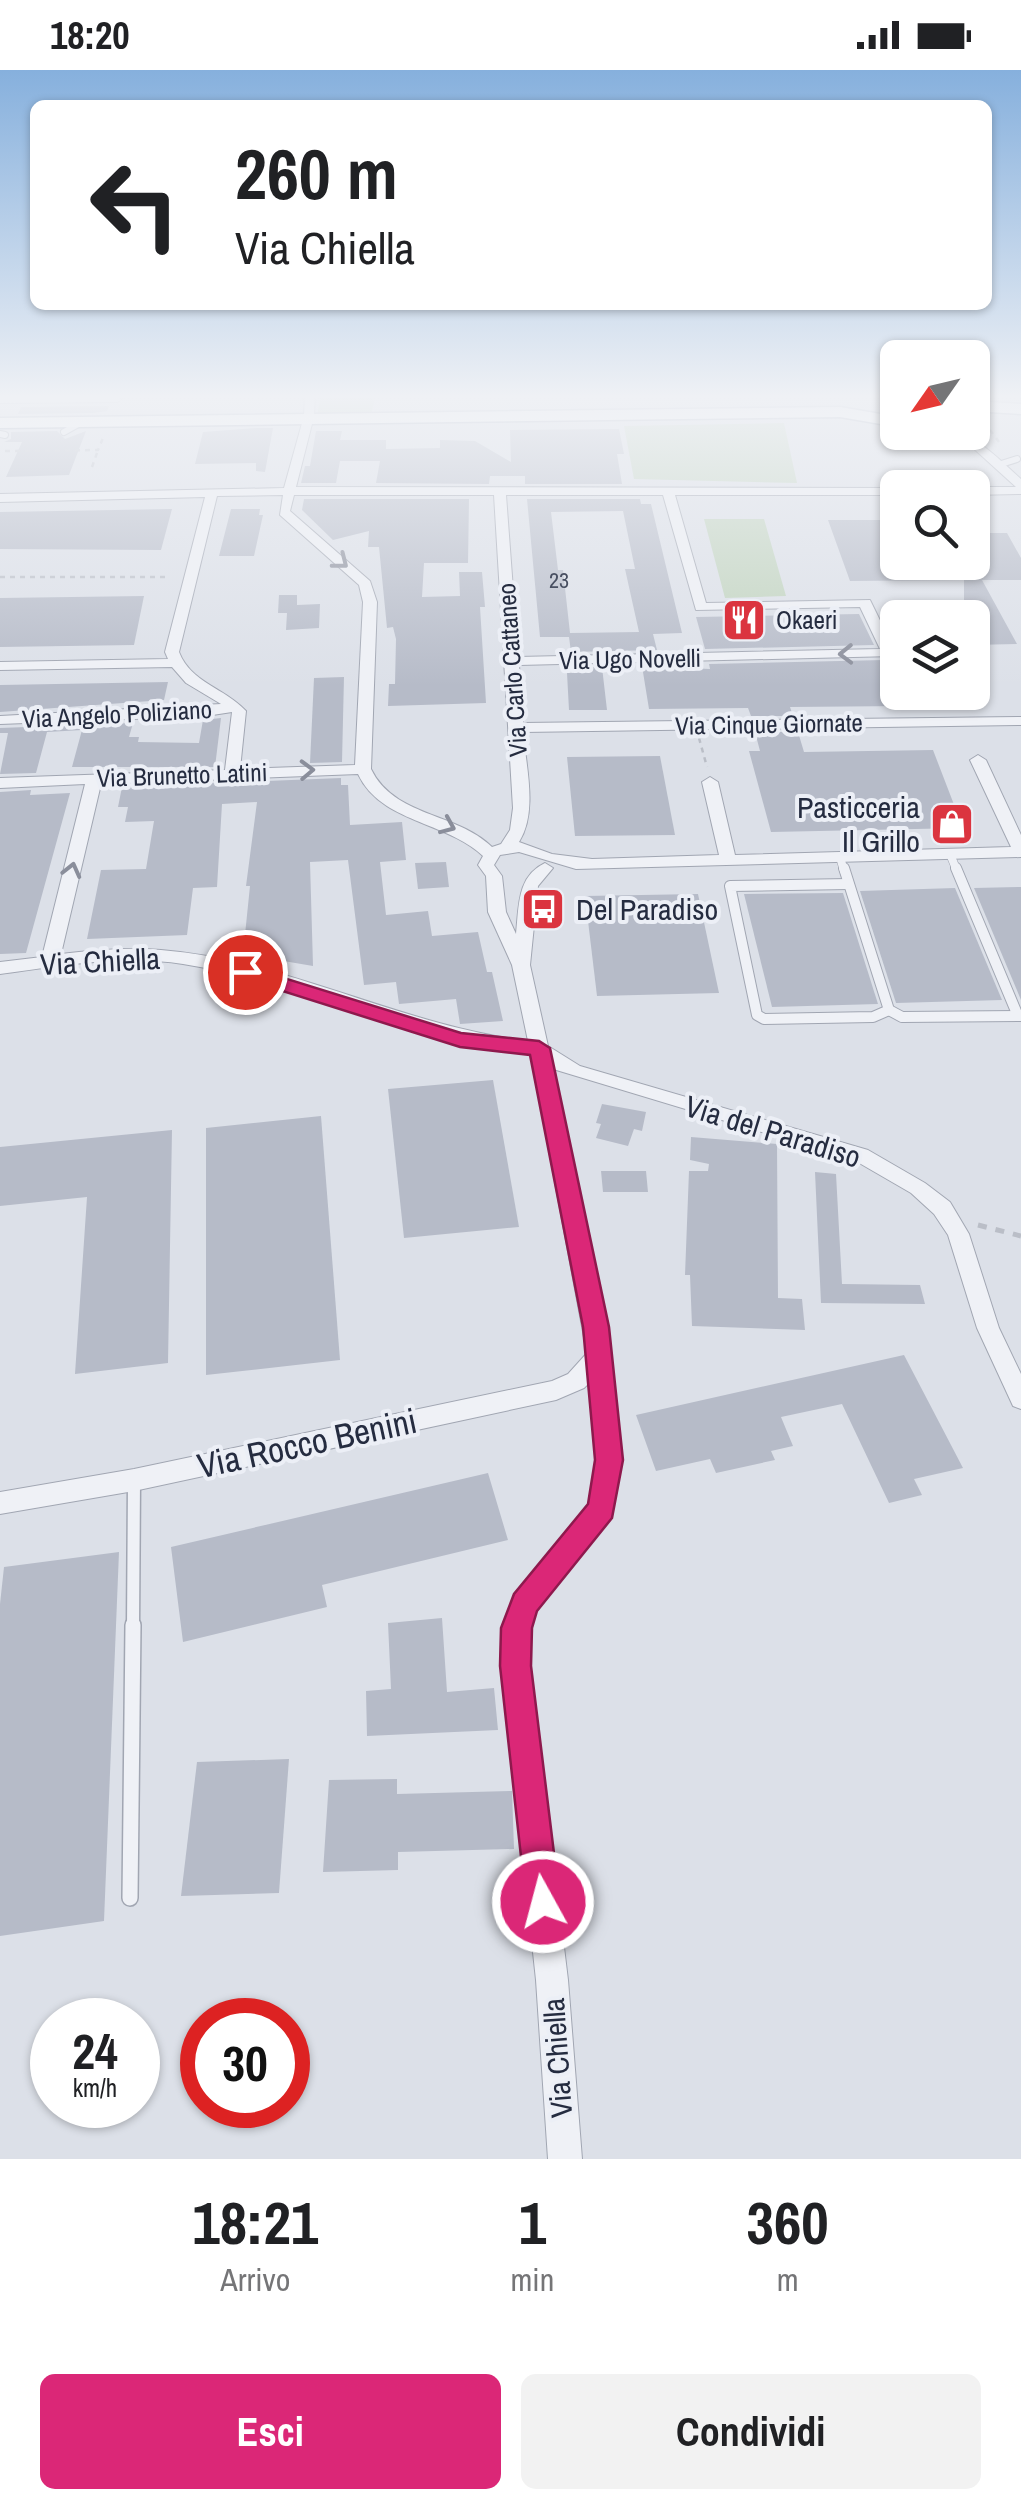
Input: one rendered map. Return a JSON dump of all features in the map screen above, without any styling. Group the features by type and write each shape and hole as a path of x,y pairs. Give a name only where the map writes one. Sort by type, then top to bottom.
{"street":[{"path":"0,498 397,491"},
{"name":"Via Carlo Cattaneo","path":"500,491 522,808 518,830 508,846"},
{"name":"Via Ugo Novelli","path":"512,661 889,652 865,603 700,607 668,491"},
{"path":"288,492 284,512 288,518 365,584 370,602 363,768 373,788 391,803 469,835 490,854"},
{"path":"212,493 172,652 175,663 200,688 234,706 240,718 232,773"},
{"path":"0,666 175,663"},
{"name":"Via Angelo Poliziano","path":"0,720 206,712 234,706"},
{"name":"Via Cinque Giornate","path":"517,728 1021,721"},
{"path":"494,876 516,881 541,866 586,862 1021,852 978,760"},
{"name":"Via Brunetto Latini","path":"0,783 363,768"},
{"path":"50,962 94,779"},
{"path":"710,782 728,859"},
{"path":"539,1048 521,965 497,912 494,876 486,865 490,854 508,846 531,848 541,866"},
{"path":"521,965 529,892 541,866"},
{"name":"Via Chiella","path":"0,968 107,956 182,957 303,988 460,1040 539,1048 600,1354 609,1460 602,1508 524,1604 516,1628 516,1666 552,1980 564,2159"},
{"name":"Via del Paradiso","path":"539,1048 556,1063 574,1071 861,1155 894,1172 942,1208 958,1234 988,1328 1021,1399"},
{"name":"Via Rocco Benini","path":"0,1503 134,1480 556,1390 576,1381 600,1354"}],"lane":[{"path":"840,857 888,1010 902,1017 1019,1016 950,854"},
{"path":"848,884 730,886 758,1016 873,1017 888,1010"},
{"path":"130,1898 134,1480"}],"path":[{"path":"0,577 170,576"},
{"path":"696,725 710,782"},
{"path":"942,1208 983,1227 1021,1236"}],"green space":[{"path":"704,519 764,519 786,596 725,598"}],"building":[{"path":"304,499 469,499 468,563 424,563 422,597 460,596 459,572 482,572 485,607 480,607 486,703 388,706 389,684 395,684 396,639 393,627 387,628 379,547 368,547 369,531 333,540 302,510"},
{"path":"527,499 640,499 641,504 651,504 682,633 653,634 657,650 571,652 569,637 540,637","holes":["623,511 635,569 625,569 639,632 570,633 551,512"]},
{"path":"172,509 161,550 0,549 0,512"},
{"path":"231,509 260,509 259,515 263,515 254,556 219,556"},
{"path":"828,520 880,520 880,580 964,580 850,581"},
{"path":"990,533 1007,533 1021,558 1021,580 990,580"},
{"path":"964,580 982,580 1017,644 990,645 990,600 964,600"},
{"path":"279,595 297,595 297,605 320,604 319,628 286,630 287,613 278,613"},
{"path":"144,596 134,645 0,647 0,598"},
{"path":"859,614 874,645 705,649 696,617"},
{"path":"880,660 880,706 790,707 793,716 751,716 748,708 649,709 642,666 710,669 709,664"},
{"path":"573,667 602,667 607,710 569,710 567,673 573,673"},
{"path":"344,677 342,762 310,763 314,678"},
{"path":"168,682 164,700 0,712 0,685"},
{"path":"221,718 215,767 72,767 82,730 47,732 36,773 0,774 8,733 0,733 0,728 133,723 129,737 139,737 138,742 199,743 203,720"},
{"path":"755,732 798,732 804,752 933,750 963,828 771,832 749,751 760,751"},
{"path":"660,756 675,835 575,836 567,757"},
{"path":"341,778 341,785 348,785 350,825 402,822 406,860 380,862 386,915 428,911 432,936 478,932 503,1021 460,1024 456,999 399,1004 396,982 364,985 348,860 310,862 313,966 243,954 250,886 246,886 257,802 222,804 217,887 193,888 187,935 87,939 101,870 146,869 154,821 125,822 128,807 118,807 122,787"},
{"path":"31,790 30,795 70,793 26,953 0,954 0,792"},
{"path":"446,862 449,887 418,889 415,863"},
{"path":"1021,887 1021,1000 974,888"},
{"path":"955,888 1002,1000 896,1003 860,891"},
{"path":"843,893 878,1004 772,1007 744,894"},
{"path":"698,894 719,993 597,996 585,896"},
{"path":"493,1080 519,1227 404,1238 388,1089"},
{"path":"602,1104 646,1112 642,1131 634,1129 628,1146 596,1138"},
{"path":"321,1116 340,1360 206,1375 206,1128"},
{"path":"172,1130 168,1363 75,1374 87,1197 0,1206 0,1147"},
{"path":"691,1137 777,1144 778,1298 802,1299 805,1330 692,1326 690,1275 685,1275 689,1171 708,1171 709,1164 690,1160"},
{"path":"601,1171 646,1171 648,1192 603,1192"},
{"path":"815,1172 836,1174 842,1284 920,1285 925,1304 821,1303"},
{"path":"904,1355 963,1468 914,1479 922,1495 889,1503 842,1404 781,1417 793,1446 771,1451 775,1460 716,1473 710,1459 656,1471 636,1415"},
{"path":"488,1473 508,1540 322,1585 327,1607 183,1642 171,1547"},
{"path":"119,1552 104,1921 0,1936 0,1604 4,1567"},
{"path":"442,1618 447,1692 494,1688 498,1730 367,1736 366,1691 391,1689 388,1623"},
{"path":"289,1759 279,1893 181,1896 197,1762"},
{"path":"397,1779 397,1794 512,1791 514,1849 398,1852 398,1870 323,1872 329,1780"}],"place":[{"name":"Okaeri","path":"744,620"},
{"name":"Pasticceria Il Grillo","path":"952,824"},
{"name":"Del Paradiso","path":"543,909"}],"route":[{"path":"245,972 460,1040 539,1048 596,1327 609,1460 602,1508 524,1604 516,1628 516,1666 543,1902"}]}
